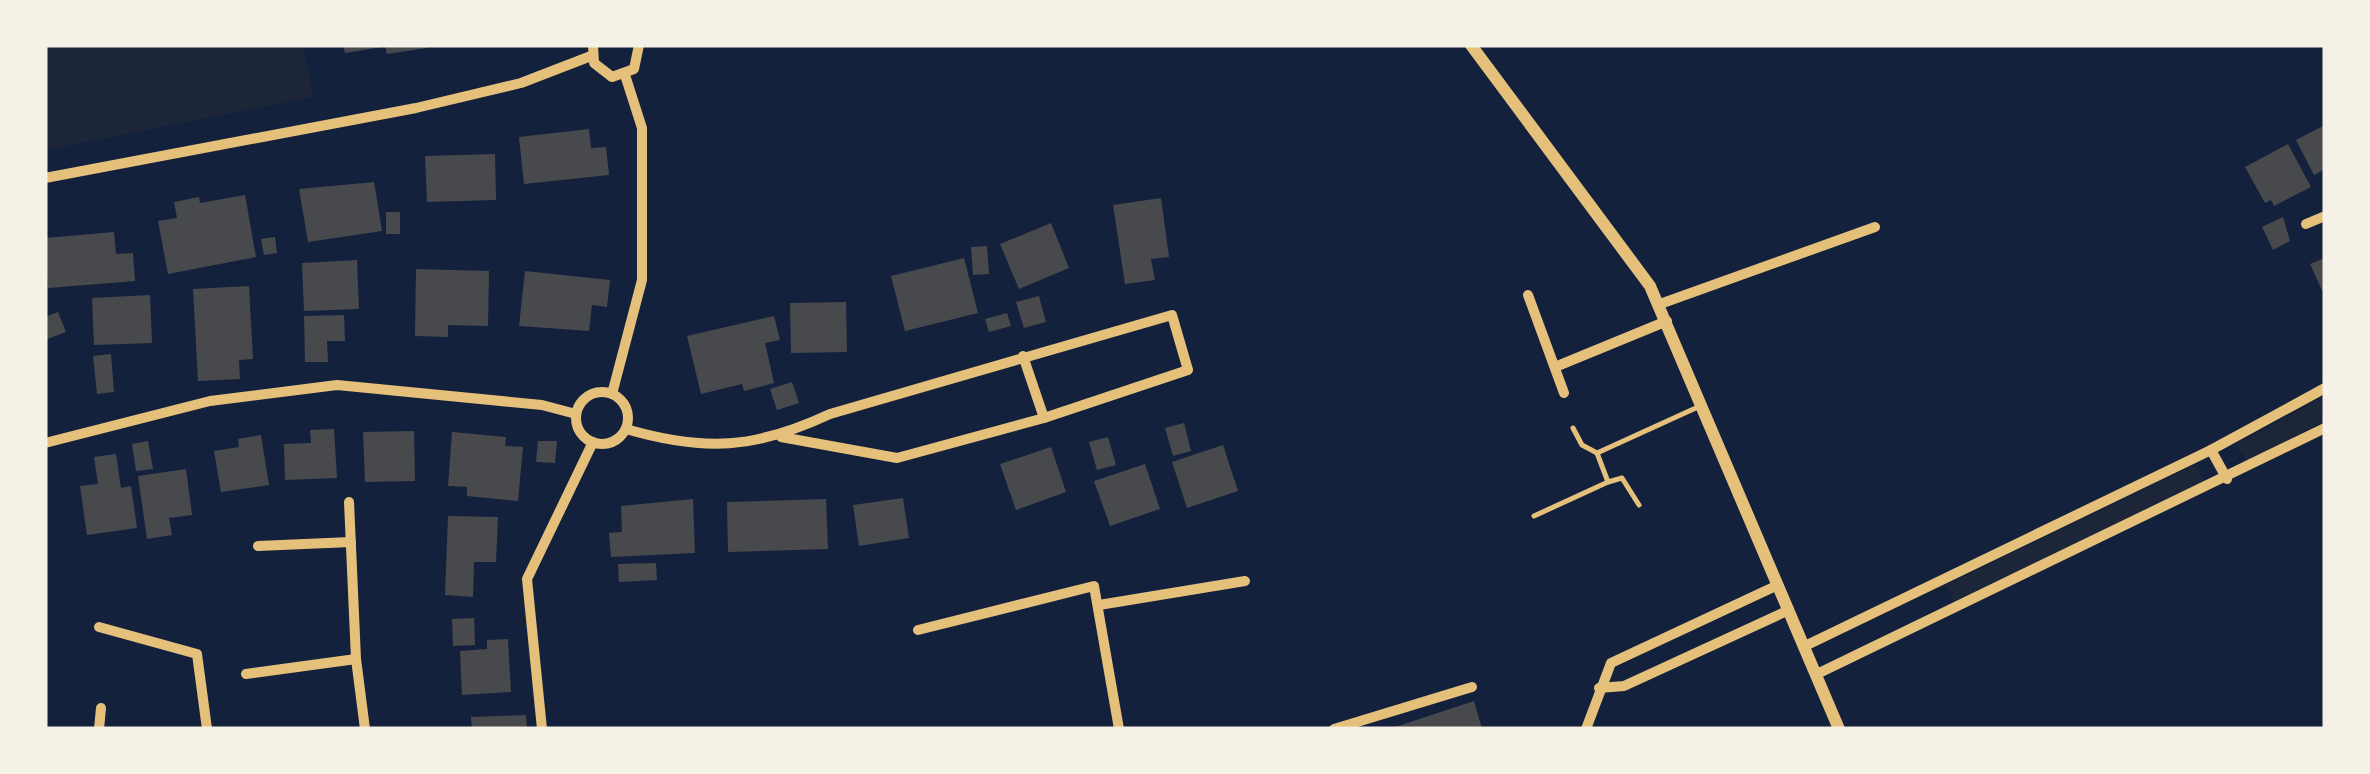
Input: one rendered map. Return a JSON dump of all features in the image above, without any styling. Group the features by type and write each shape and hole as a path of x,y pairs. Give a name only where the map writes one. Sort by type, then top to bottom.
{"street":[{"path":"45,178 416,108 522,83 592,50 605,74 625,75 638,62 639,45"},
{"path":"1471,45 1660,304 1807,645 1839,729"},
{"path":"612,394 642,280 642,128 625,75"},
{"path":"2306,224 2325,216"},
{"path":"1660,304 1876,228"},
{"path":"1528,295 1564,393"},
{"path":"626,428 698,444 782,437 897,458 1044,418 1188,370 1172,315 830,414 782,437"},
{"path":"1555,367 1667,321"},
{"path":"1023,356 1044,418"},
{"path":"45,442 210,401 337,384 514,402 576,414"},
{"path":"1807,645 2211,450 2325,388"},
{"path":"612,394 624,405 626,428 614,441 593,442 578,429 576,414 589,396 612,394"},
{"path":"1818,674 2227,479 2325,428"},
{"path":"542,729 527,578 593,442"},
{"path":"2211,450 2227,479"},
{"path":"350,502 356,659 365,729"},
{"path":"258,546 351,542"},
{"path":"1100,605 1245,581"},
{"path":"1586,729 1611,662 1778,585"},
{"path":"918,630 1094,586 1119,729"},
{"path":"1599,688 1624,686 1789,610"},
{"path":"99,627 197,654 207,729"},
{"path":"246,674 356,659"},
{"path":"1334,729 1472,688"},
{"path":"99,729 101,708"}],"lane":[{"path":"1597,453 1701,405"},
{"path":"1573,428 1582,445 1597,453 1608,482"},
{"path":"1534,516 1622,478 1639,505"}],"shaded area":[{"path":"45,45 303,45 314,97 45,150"},
{"path":"2325,396 2325,420 2248,462 2236,444"},
{"path":"2195,465 2205,482 1955,603 1946,585"}],"building":[{"path":"343,45 382,45 382,47 345,53"},
{"path":"385,45 426,45 427,48 387,54"},
{"path":"2325,125 2325,169 2314,175 2296,140"},
{"path":"589,129 591,148 606,147 609,175 524,184 519,137"},
{"path":"2288,144 2311,187 2274,206 2271,200 2265,203 2245,167"},
{"path":"495,154 496,200 427,202 425,156"},
{"path":"374,182 382,231 308,242 299,189"},
{"path":"245,195 256,257 168,274 158,221 177,218 174,202 199,197 200,203"},
{"path":"1161,198 1169,257 1151,259 1155,280 1125,284 1113,205"},
{"path":"386,212 400,212 400,234 386,234"},
{"path":"2283,217 2290,241 2273,250 2262,227"},
{"path":"1051,223 1069,268 1019,289 1000,244"},
{"path":"114,232 116,254 133,253 135,281 48,288 45,238"},
{"path":"275,237 277,253 264,255 261,239"},
{"path":"987,246 989,274 973,275 971,247"},
{"path":"964,258 978,313 905,331 891,276"},
{"path":"2325,258 2325,297 2310,264"},
{"path":"357,260 359,309 304,311 302,263"},
{"path":"416,269 489,271 488,326 448,325 448,337 415,336"},
{"path":"525,271 610,280 607,307 592,305 589,331 519,326"},
{"path":"249,286 253,359 239,360 240,379 198,381 193,289"},
{"path":"150,295 152,343 94,345 92,298"},
{"path":"1039,296 1046,322 1024,328 1016,302"},
{"path":"846,302 847,352 791,353 790,303"},
{"path":"58,312 66,332 45,340 45,317"},
{"path":"1007,313 1011,326 989,332 985,319"},
{"path":"344,315 345,341 327,341 328,362 305,362 304,316"},
{"path":"774,316 780,340 765,343 774,383 744,391 742,384 701,394 687,336"},
{"path":"111,354 114,392 97,394 93,356"},
{"path":"792,382 799,403 777,410 770,389"},
{"path":"1184,423 1191,451 1173,456 1165,428"},
{"path":"334,429 337,478 285,480 284,444 311,443 310,430"},
{"path":"414,431 415,481 365,482 363,432"},
{"path":"452,432 506,437 505,446 523,447 518,501 467,496 467,487 448,486"},
{"path":"261,435 269,485 221,492 214,451 239,447 238,439"},
{"path":"1108,437 1116,465 1097,470 1089,442"},
{"path":"148,441 153,469 136,471 132,444"},
{"path":"538,441 557,441 555,463 536,462"},
{"path":"1223,445 1238,491 1187,508 1172,462"},
{"path":"1051,447 1066,492 1016,510 1000,464"},
{"path":"116,454 121,488 131,486 137,528 87,535 80,486 98,484 94,457"},
{"path":"1145,464 1160,509 1110,526 1094,481"},
{"path":"186,469 192,515 169,518 172,535 147,539 138,476"},
{"path":"903,498 909,538 859,546 853,505"},
{"path":"693,499 695,553 611,557 609,533 622,532 621,506"},
{"path":"826,499 828,549 728,552 727,502"},
{"path":"448,516 498,517 496,562 474,562 473,597 445,595"},
{"path":"656,563 657,580 619,582 618,564"},
{"path":"474,618 475,645 453,646 452,619"},
{"path":"508,639 511,692 462,695 460,651 487,649 487,640"},
{"path":"1474,701 1482,729 1392,729 1392,728"},
{"path":"526,715 527,729 472,729 471,717"}]}
